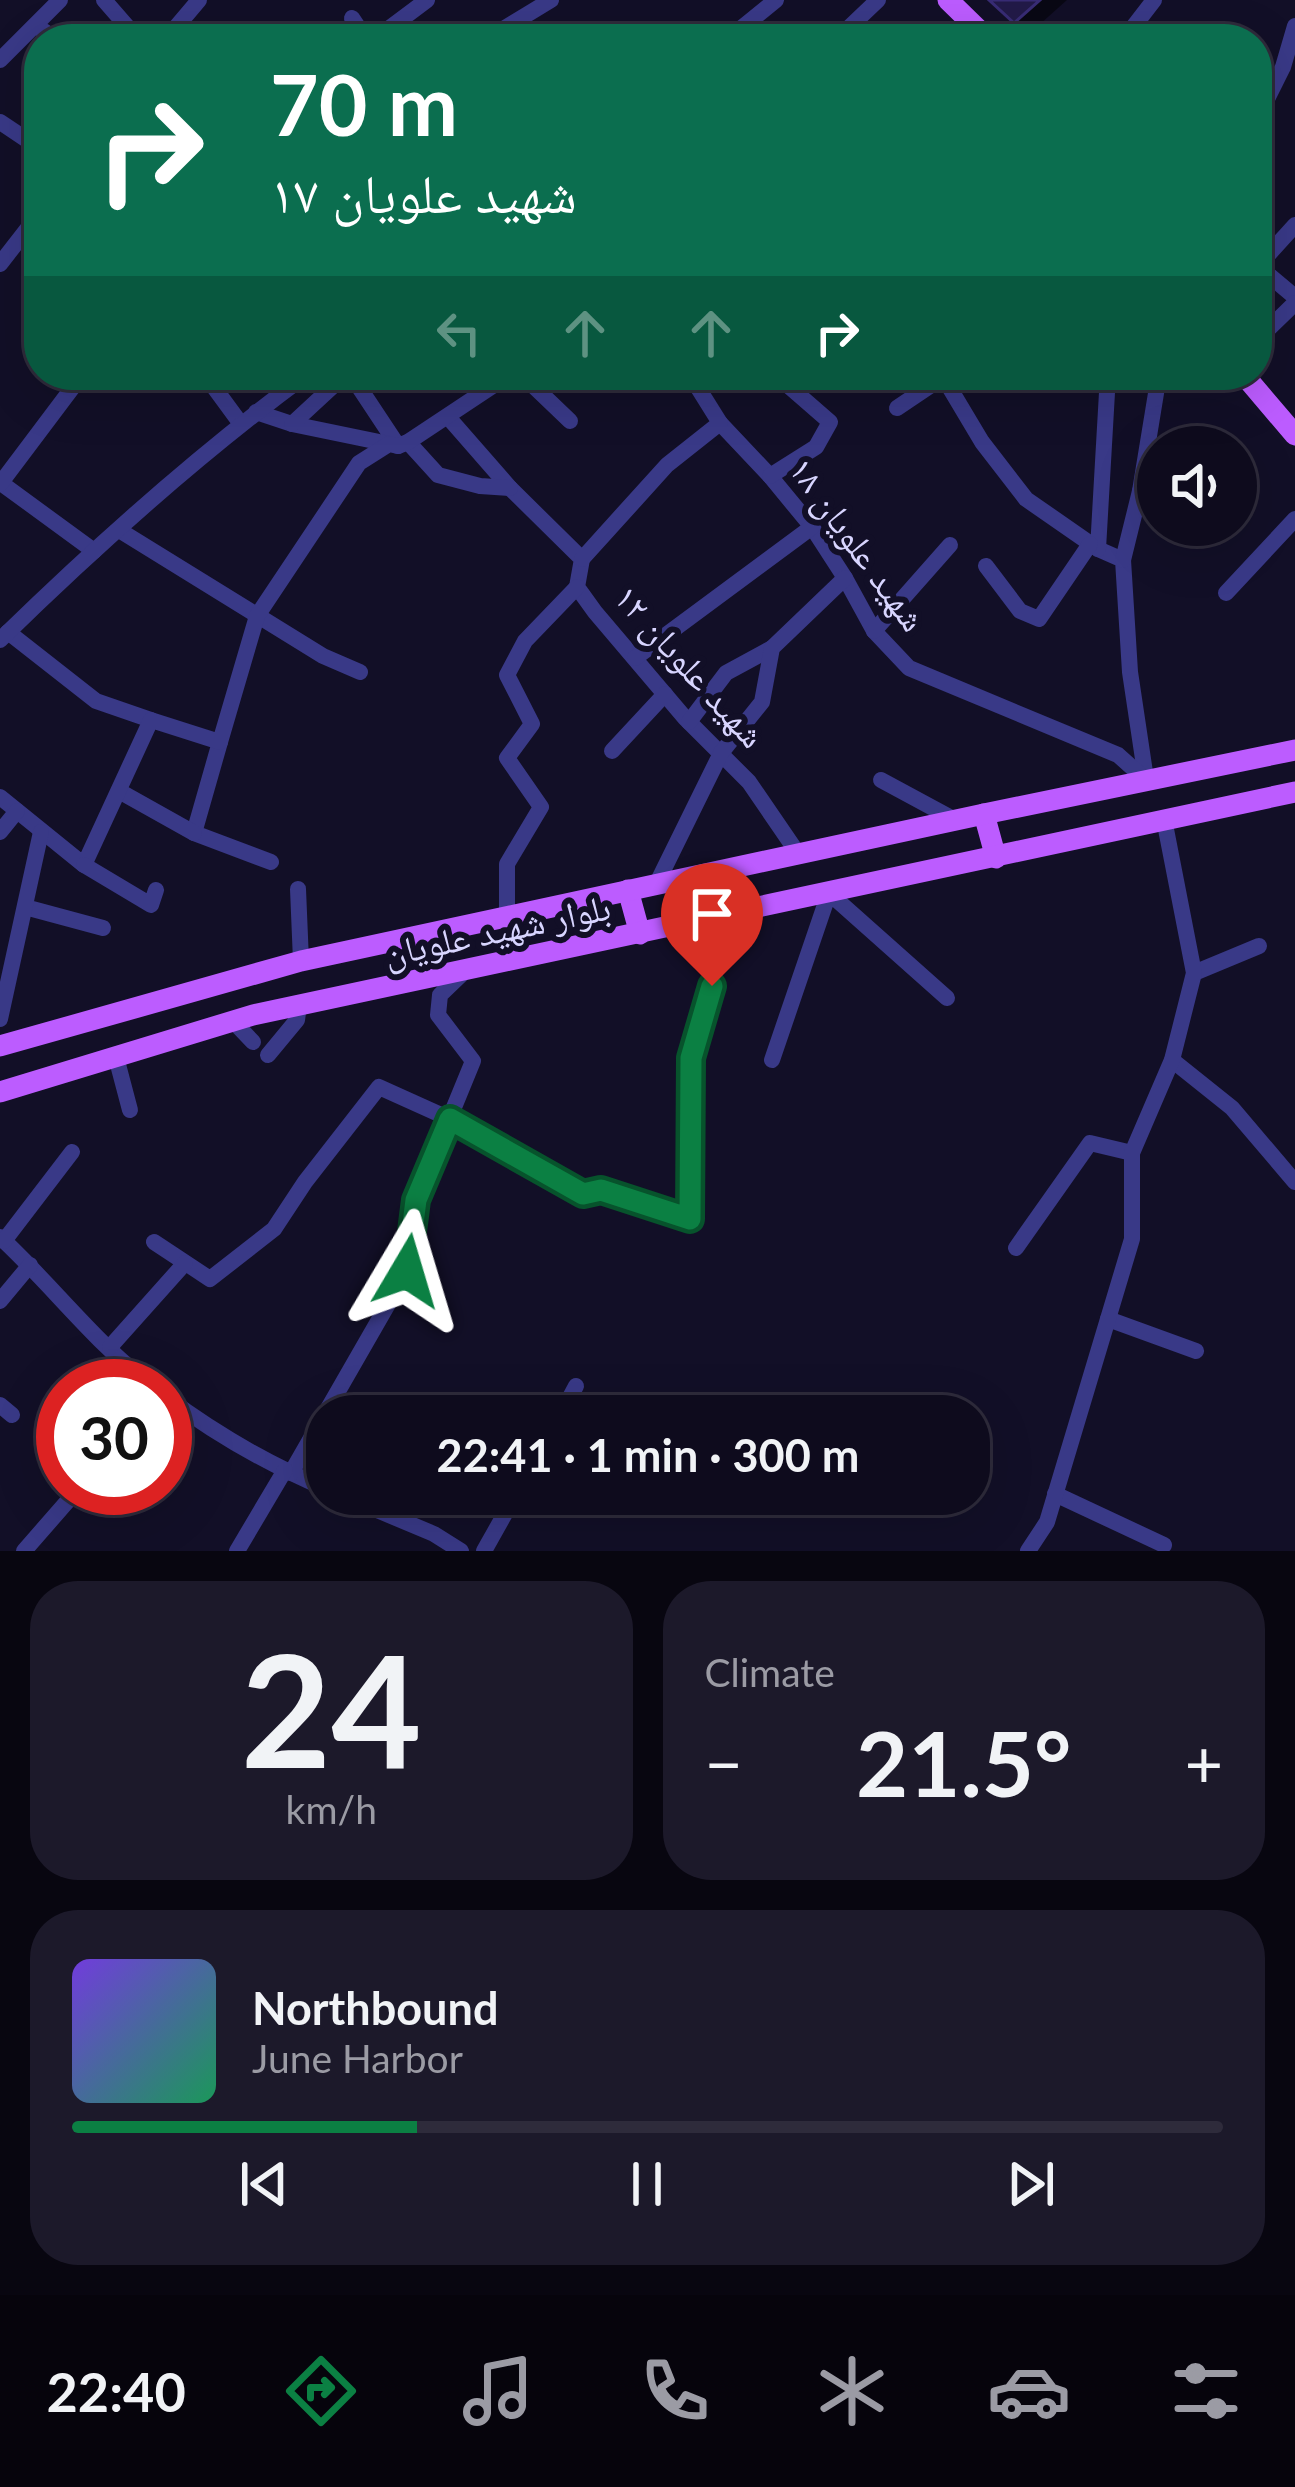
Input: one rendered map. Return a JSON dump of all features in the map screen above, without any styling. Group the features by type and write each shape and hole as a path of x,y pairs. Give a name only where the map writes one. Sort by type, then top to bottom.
{"main road":[{"path":"948,0 973,24"},
{"path":"1259,390 1291,422"},
{"name":"بلوار شهید علویان","path":"3,1039 243,980 301,961 1295,750"},
{"name":"بلوار شهید علویان","path":"0,1092 299,1005 1295,792"},
{"path":"984,814 996,858"},
{"path":"628,890 640,934"}],"street":[{"path":"38,24 60,0"},
{"path":"104,0 125,24"},
{"path":"179,24 200,0"},
{"path":"512,24 551,0"},
{"path":"746,24 776,0"},
{"path":"853,24 878,0"},
{"path":"1136,24 1154,0"},
{"path":"393,24 419,2"},
{"path":"352,18 356,24"},
{"path":"1272,97 1289,72 1294,33"},
{"path":"0,60 24,37"},
{"path":"1272,250 1295,224"},
{"path":"0,264 24,233"},
{"path":"1272,279 1295,300 1272,324"},
{"path":"71,390 0,483 94,551"},
{"path":"221,390 249,418 398,444"},
{"path":"220,742 96,700 4,636 118,530 286,390"},
{"path":"292,424 331,390"},
{"path":"359,390 398,444 438,476 509,488"},
{"path":"477,390 480,393"},
{"path":"194,833 257,616 359,463 448,417 485,390"},
{"path":"537,390 569,422"},
{"name":"شهید علویان ۱۸","path":"699,390 720,423 812,527 874,631 909,668 1118,755 1146,780"},
{"path":"770,476 816,447 830,422 793,390"},
{"path":"897,408 923,390"},
{"path":"951,390 982,442 1025,499 1094,547 1123,560"},
{"path":"986,566 1020,611 1039,619 1094,547 1107,390"},
{"path":"1151,426 1157,390"},
{"name":"شهید علویان ۱۲","path":"448,417 509,488 582,559 577,587 689,722 749,782 799,855"},
{"path":"582,559 667,466 720,423"},
{"path":"1137,503 1123,560 1130,672 1146,780"},
{"path":"1226,593 1295,519"},
{"path":"634,658 812,527"},
{"path":"118,530 323,656 360,671"},
{"path":"874,631 950,545"},
{"path":"689,722 726,673 772,647 845,578"},
{"path":"507,915 507,864 541,807 507,758 532,724 507,675 525,641 577,587"},
{"path":"657,883 721,753 762,702 772,647"},
{"path":"612,752 665,694"},
{"path":"85,865 152,720"},
{"path":"881,780 956,820"},
{"path":"118,791 194,833 272,862"},
{"path":"0,797 85,865 151,905 156,890"},
{"path":"0,832 16,811"},
{"path":"1028,1551 1047,1522 1132,1239 1132,1154 1172,1060 1194,973 1164,819"},
{"path":"0,1019 41,832"},
{"path":"298,890 301,961"},
{"path":"772,1060 830,893 946,998"},
{"path":"25,907 103,928"},
{"path":"154,1242 210,1280 274,1229 379,1087 450,1119 583,1194 601,1190 690,1219 691,1058 732,914"},
{"path":"1194,973 1258,946"},
{"path":"237,1551 407,1271 416,1200 472,1061 438,1015 440,995 465,971"},
{"path":"268,1054 297,1019 299,1005"},
{"path":"232,1021 253,1042"},
{"path":"116,1057 130,1110"},
{"path":"1172,1060 1232,1108 1295,1182"},
{"path":"1016,1248 1090,1143 1132,1154"},
{"path":"72,1152 2,1239 121,1359"},
{"path":"110,1347 185,1263"},
{"path":"0,1301 30,1265"},
{"path":"1108,1319 1196,1351"},
{"path":"571,1395 576,1386"},
{"path":"192,1416 306,1480"},
{"path":"1055,1494 1164,1546"},
{"path":"24,1551 55,1515"},
{"path":"389,1515 461,1551"},
{"path":"484,1551 504,1515"}],"building":[{"path":"989,0 1040,0 1014,23"}],"route":[{"path":"407,1271 416,1200 450,1119 583,1194 601,1190 690,1219 691,1058 712,986"}]}
